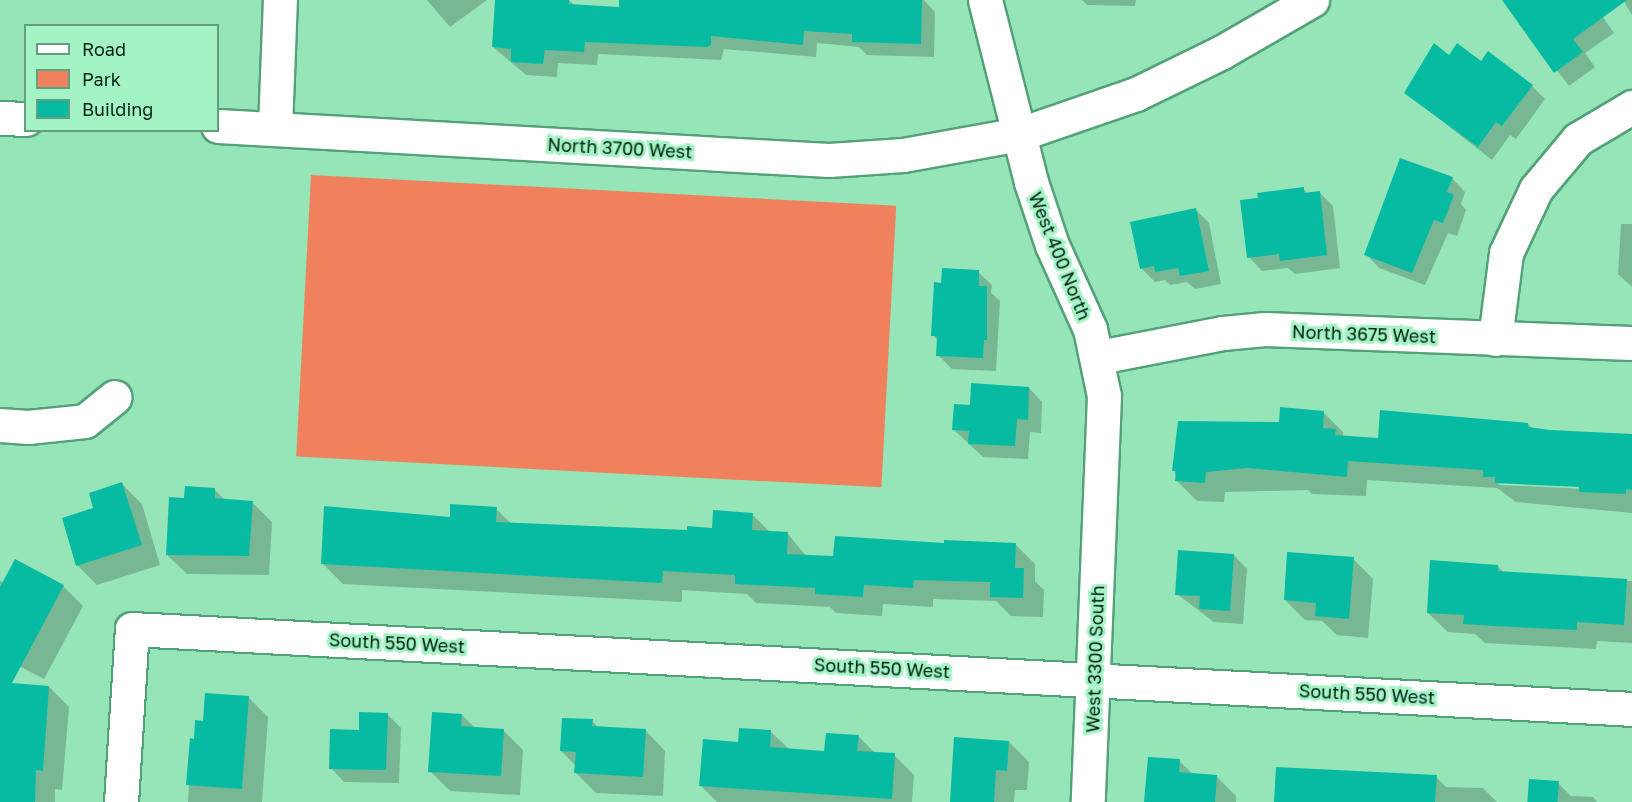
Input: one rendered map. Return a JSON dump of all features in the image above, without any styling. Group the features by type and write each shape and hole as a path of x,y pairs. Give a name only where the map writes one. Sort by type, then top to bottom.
{"street":[{"path":"275,128 280,0"},
{"name":"West 400 North","path":"985,0 1052,244 1099,357 1104,396 1099,515"},
{"name":"North 3700 West","path":"219,126 830,160 903,155 1020,134 1136,94 1222,52 1312,0"},
{"path":"1495,339 1506,253 1536,189 1578,139 1632,106"},
{"path":"0,118 24,118"},
{"name":"North 3675 West","path":"1099,357 1212,335 1265,329 1632,343"},
{"path":"0,425 28,427 85,421 115,397"},
{"name":"West 3300 South","path":"1088,802 1096,679 1099,515"},
{"name":"South 550 West","path":"121,802 132,629 1632,709"}],"green space":[{"path":"311,175 896,206 881,487 296,457"}],"building":[{"path":"495,0 569,0 569,4 619,7 619,0 922,0 921,44 852,42 852,34 804,31 803,45 711,36 711,45 707,47 585,42 584,52 545,50 543,64 511,62 511,49 492,47"},
{"path":"1502,0 1627,0 1573,39 1583,52 1554,73"},
{"path":"1434,43 1449,55 1457,43 1481,61 1488,51 1533,85 1502,126 1496,122 1478,147 1404,93"},
{"path":"1400,158 1453,177 1447,192 1454,195 1443,223 1434,220 1412,273 1364,255"},
{"path":"1304,187 1304,193 1320,191 1327,255 1280,261 1279,254 1247,258 1240,200 1258,198 1257,193"},
{"path":"1196,208 1209,271 1180,276 1178,268 1155,272 1154,266 1140,269 1130,222"},
{"path":"942,268 979,270 979,286 987,286 987,340 984,340 983,358 936,356 937,336 931,336 934,282 941,283"},
{"path":"971,383 1029,387 1028,420 1017,419 1015,446 968,444 969,431 952,430 954,404 970,405"},
{"path":"1280,407 1324,411 1323,428 1336,429 1335,435 1378,438 1380,410 1528,423 1528,427 1550,430 1632,434 1632,490 1626,489 1626,494 1579,492 1579,487 1495,483 1495,477 1483,477 1483,470 1348,461 1347,477 1247,468 1206,472 1205,483 1175,481 1176,471 1172,471 1178,421 1279,422"},
{"path":"122,482 142,545 76,566 62,518 93,508 89,493"},
{"path":"185,486 215,488 215,498 253,501 249,556 166,555 169,497 184,498"},
{"path":"450,504 497,507 496,522 687,530 687,526 712,528 713,510 753,513 752,530 788,532 787,554 833,556 835,536 944,543 944,540 1016,543 1015,568 1024,568 1023,598 990,597 990,582 914,580 913,588 864,585 863,597 815,594 815,588 735,584 735,575 663,571 662,583 321,564 324,506 450,517"},
{"path":"1178,550 1234,554 1230,611 1199,609 1200,596 1175,595"},
{"path":"1287,552 1354,557 1349,619 1315,616 1316,603 1284,600"},
{"path":"15,559 64,585 12,683 49,686 43,771 36,770 35,802 0,802 0,587"},
{"path":"1430,560 1498,565 1498,571 1627,579 1624,625 1577,622 1577,630 1494,626 1463,624 1464,615 1427,613"},
{"path":"205,693 249,696 242,789 186,785 190,738 194,739 195,720 203,721"},
{"path":"359,712 388,713 386,770 329,769 330,729 359,730"},
{"path":"432,712 462,714 461,726 504,729 501,776 428,772"},
{"path":"562,718 593,719 592,726 646,729 643,777 574,773 576,752 560,751"},
{"path":"739,728 771,730 770,747 824,751 826,733 859,735 857,751 895,753 892,799 699,786 703,739 738,742"},
{"path":"954,737 1009,741 1007,771 996,770 994,802 950,802"},
{"path":"1148,757 1180,759 1179,772 1217,775 1215,802 1144,802"},
{"path":"1276,767 1437,775 1435,802 1274,802"},
{"path":"1529,779 1559,781 1557,802 1527,802"}]}
